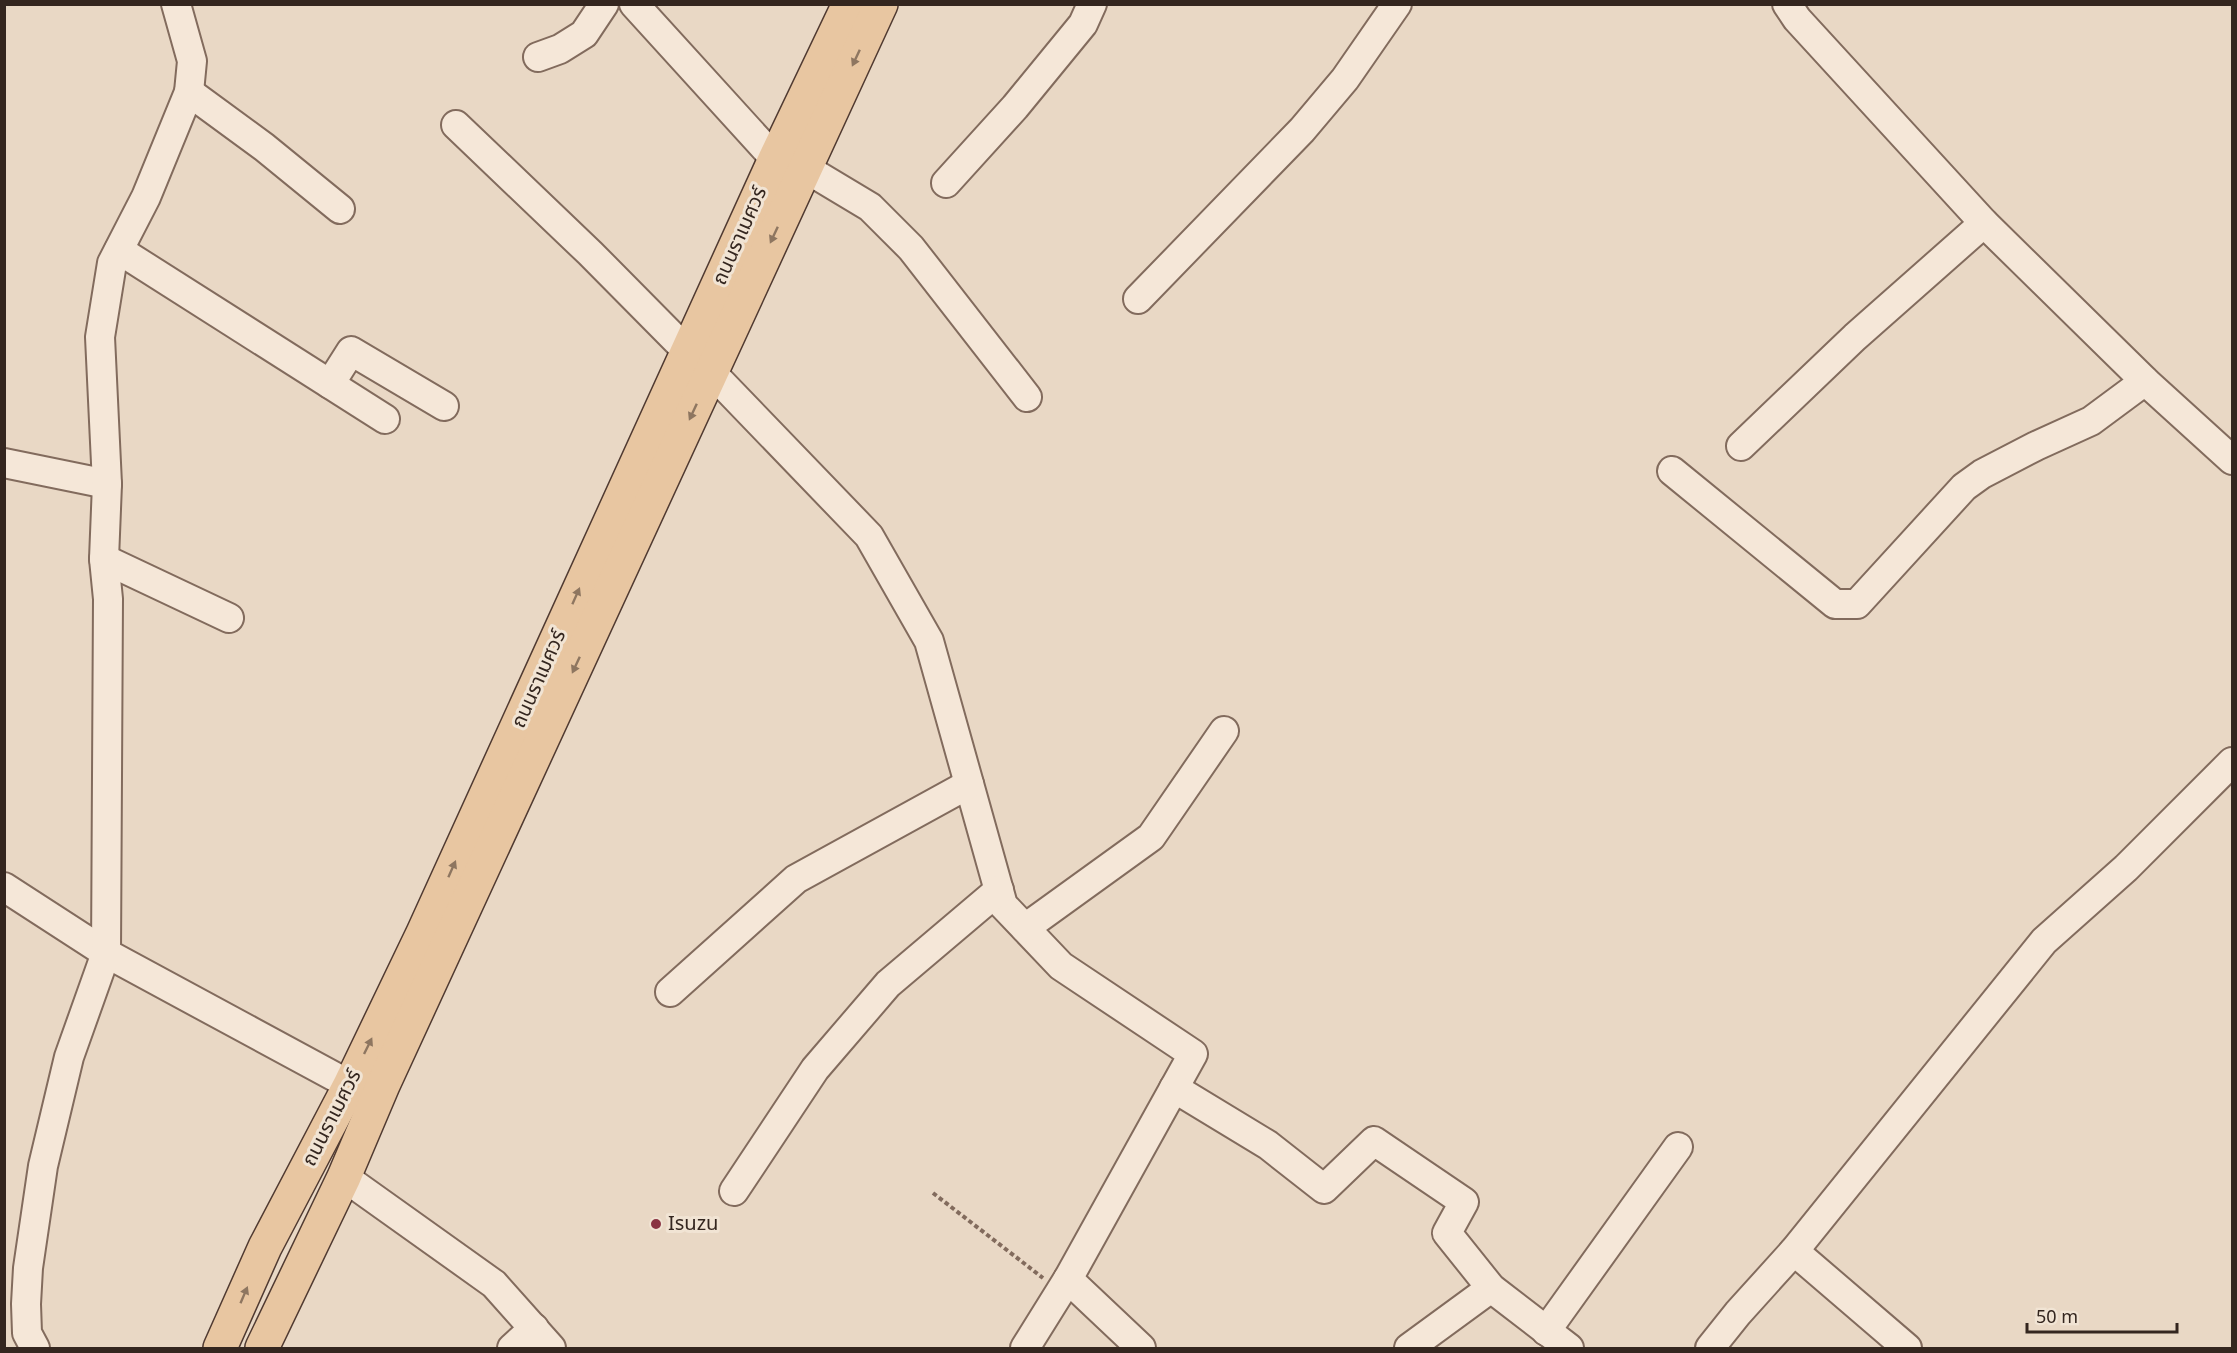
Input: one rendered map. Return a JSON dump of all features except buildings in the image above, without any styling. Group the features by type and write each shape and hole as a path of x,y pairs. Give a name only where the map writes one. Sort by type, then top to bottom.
{"main road":[{"name":"ถนนราเมศวร์","path":"262,1348 344,1178 699,362 790,163 849,4"},
{"name":"ถนนราเมศวร์","path":"790,163 881,4"},
{"name":"ถนนราเมศวร์","path":"220,1348 265,1247 350,1085 699,362"}],"street":[{"path":"35,1348 27,1333 26,1304 28,1268 43,1167 69,1058 106,953 108,599 104,559 106,484 100,337 112,263 146,197 189,92 192,61 176,4"},
{"path":"538,57 560,49 584,34 604,4"},
{"path":"634,4 790,163 870,207 911,248 1027,397"},
{"path":"946,183 1015,107 1083,24 1092,4"},
{"path":"1138,299 1302,130 1345,79 1397,4"},
{"path":"1787,4 1797,19 1984,223 2145,381 2232,460"},
{"path":"189,92 264,147 340,208"},
{"path":"456,125 590,253 869,536 929,641 1003,905 1061,966 1193,1054 1064,1285 1025,1348"},
{"path":"1741,446 1855,337 1984,223"},
{"path":"119,250 384,419"},
{"path":"330,384 351,351 444,406"},
{"path":"1672,471 1835,604 1857,604 1964,487 1982,474 2018,455 2091,421 2145,381"},
{"path":"4,463 106,484"},
{"path":"104,559 229,618"},
{"path":"1025,928 1151,837 1224,731"},
{"path":"1710,1348 1794,1251 2044,941 2126,868 2232,762"},
{"path":"670,992 796,879 969,784"},
{"path":"4,887 106,953 350,1085 383,1085"},
{"path":"734,1191 815,1069 888,984 999,890"},
{"path":"1174,1088 1268,1145 1324,1189 1374,1142 1464,1202 1447,1233 1491,1288 1569,1348"},
{"path":"1546,1331 1678,1147"},
{"path":"344,1178 494,1284 542,1338 512,1348"},
{"path":"1794,1251 1907,1348"},
{"path":"1064,1285 1141,1348"},
{"path":"1409,1348 1491,1288"}],"path":[{"path":"933,1193 1064,1285"}],"place":[{"name":"Isuzu","path":"656,1224"}]}
